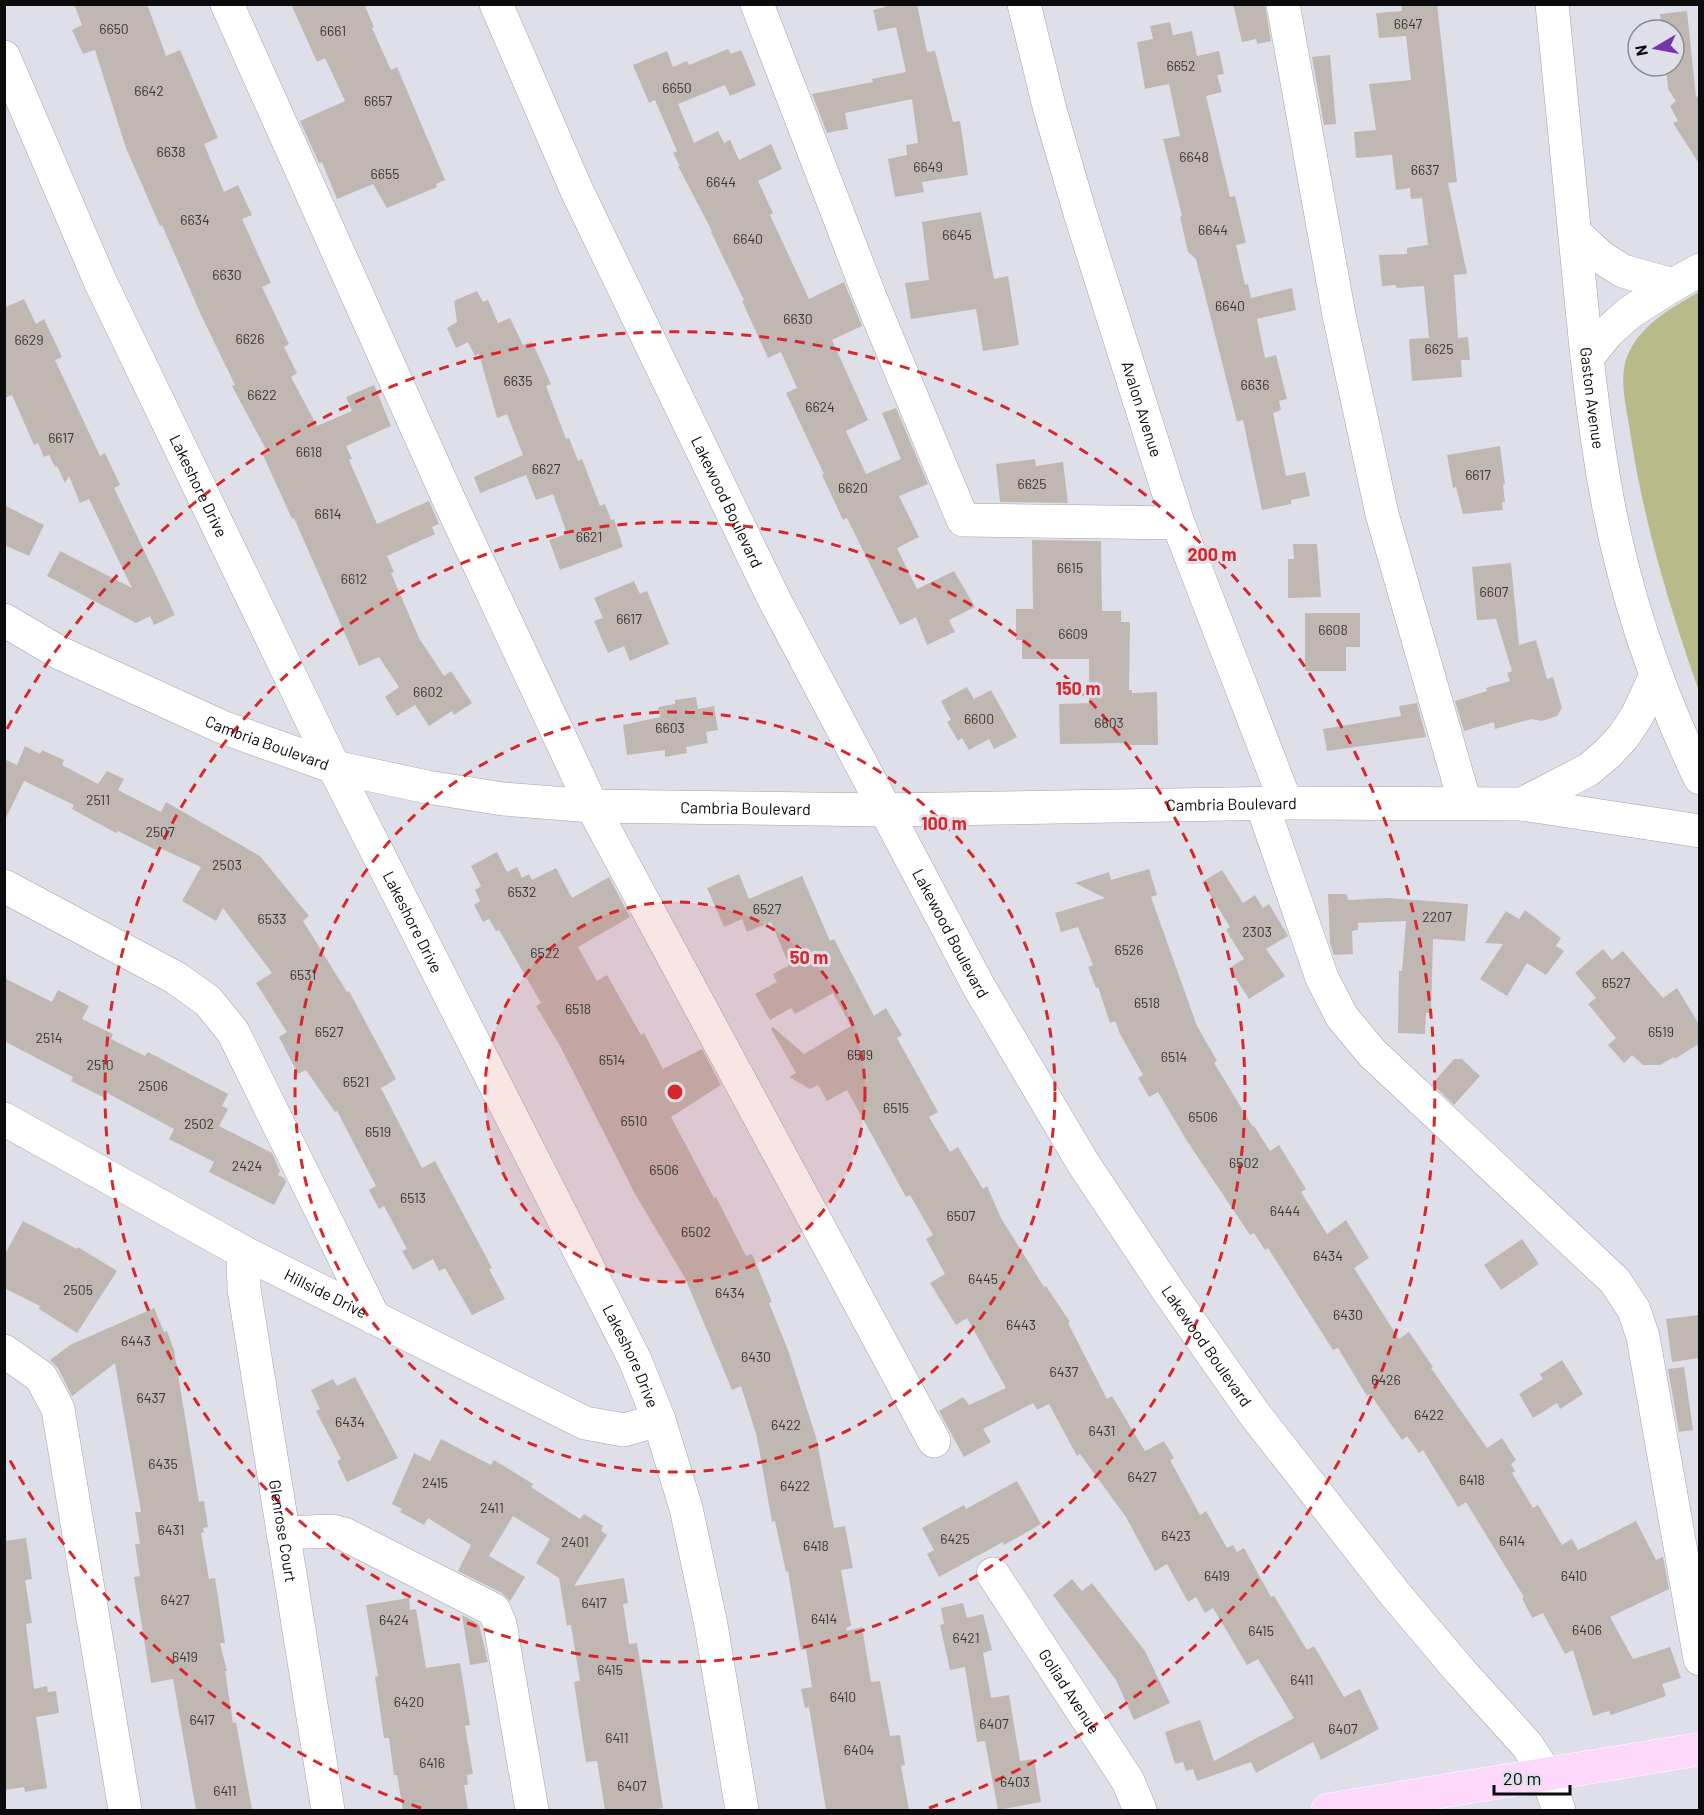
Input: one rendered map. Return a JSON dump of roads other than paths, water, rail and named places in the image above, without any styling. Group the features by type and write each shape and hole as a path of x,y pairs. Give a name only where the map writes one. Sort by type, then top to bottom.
{"main road":[{"path":"1328,1810 1700,1749"}],"street":[{"path":"227,4 450,502 592,806 934,1441"},
{"name":"Lakewood Boulevard","path":"496,4 582,202 774,599 883,810 991,1008 1083,1163 1253,1412 1395,1594 1527,1745 1546,1774 1559,1810"},
{"path":"757,4 870,297 963,520 1178,523"},
{"name":"Avalon Avenue","path":"1024,4 1050,110 1077,201 1178,523 1274,803 1322,978 1342,1017 1372,1053 1615,1281 1634,1310 1643,1337 1700,1659"},
{"path":"1283,4 1338,315 1382,514 1465,803"},
{"name":"Gaston Avenue","path":"1552,4 1596,438 1626,578 1656,675 1700,778"},
{"name":"Lakeshore Drive","path":"4,57 100,281 334,767 635,1360 659,1420 686,1508 711,1624 742,1810"},
{"path":"1575,233 1602,258 1623,271 1686,277"},
{"path":"1587,358 1608,332 1629,313 1686,277"},
{"name":"Cambria Boulevard","path":"4,620 60,653 222,727 334,767 427,787 503,799 592,806 883,810 1274,803 1522,804 1700,831"},
{"name":"Cambria Boulevard","path":"1522,804 1588,770 1607,754 1623,737 1637,716 1656,675"},
{"path":"4,886 176,978 208,1001 233,1032 374,1318"},
{"name":"Hillside Drive","path":"4,1119 243,1252 585,1423 624,1430 659,1420"},
{"name":"Glenrose Court","path":"243,1252 244,1289 328,1810"},
{"path":"4,1351 41,1377 58,1409 125,1810"},
{"path":"283,1533 332,1531 344,1534 494,1610 500,1624 532,1810"},
{"name":"Goliad Avenue","path":"993,1574 1128,1781 1140,1810"}]}
